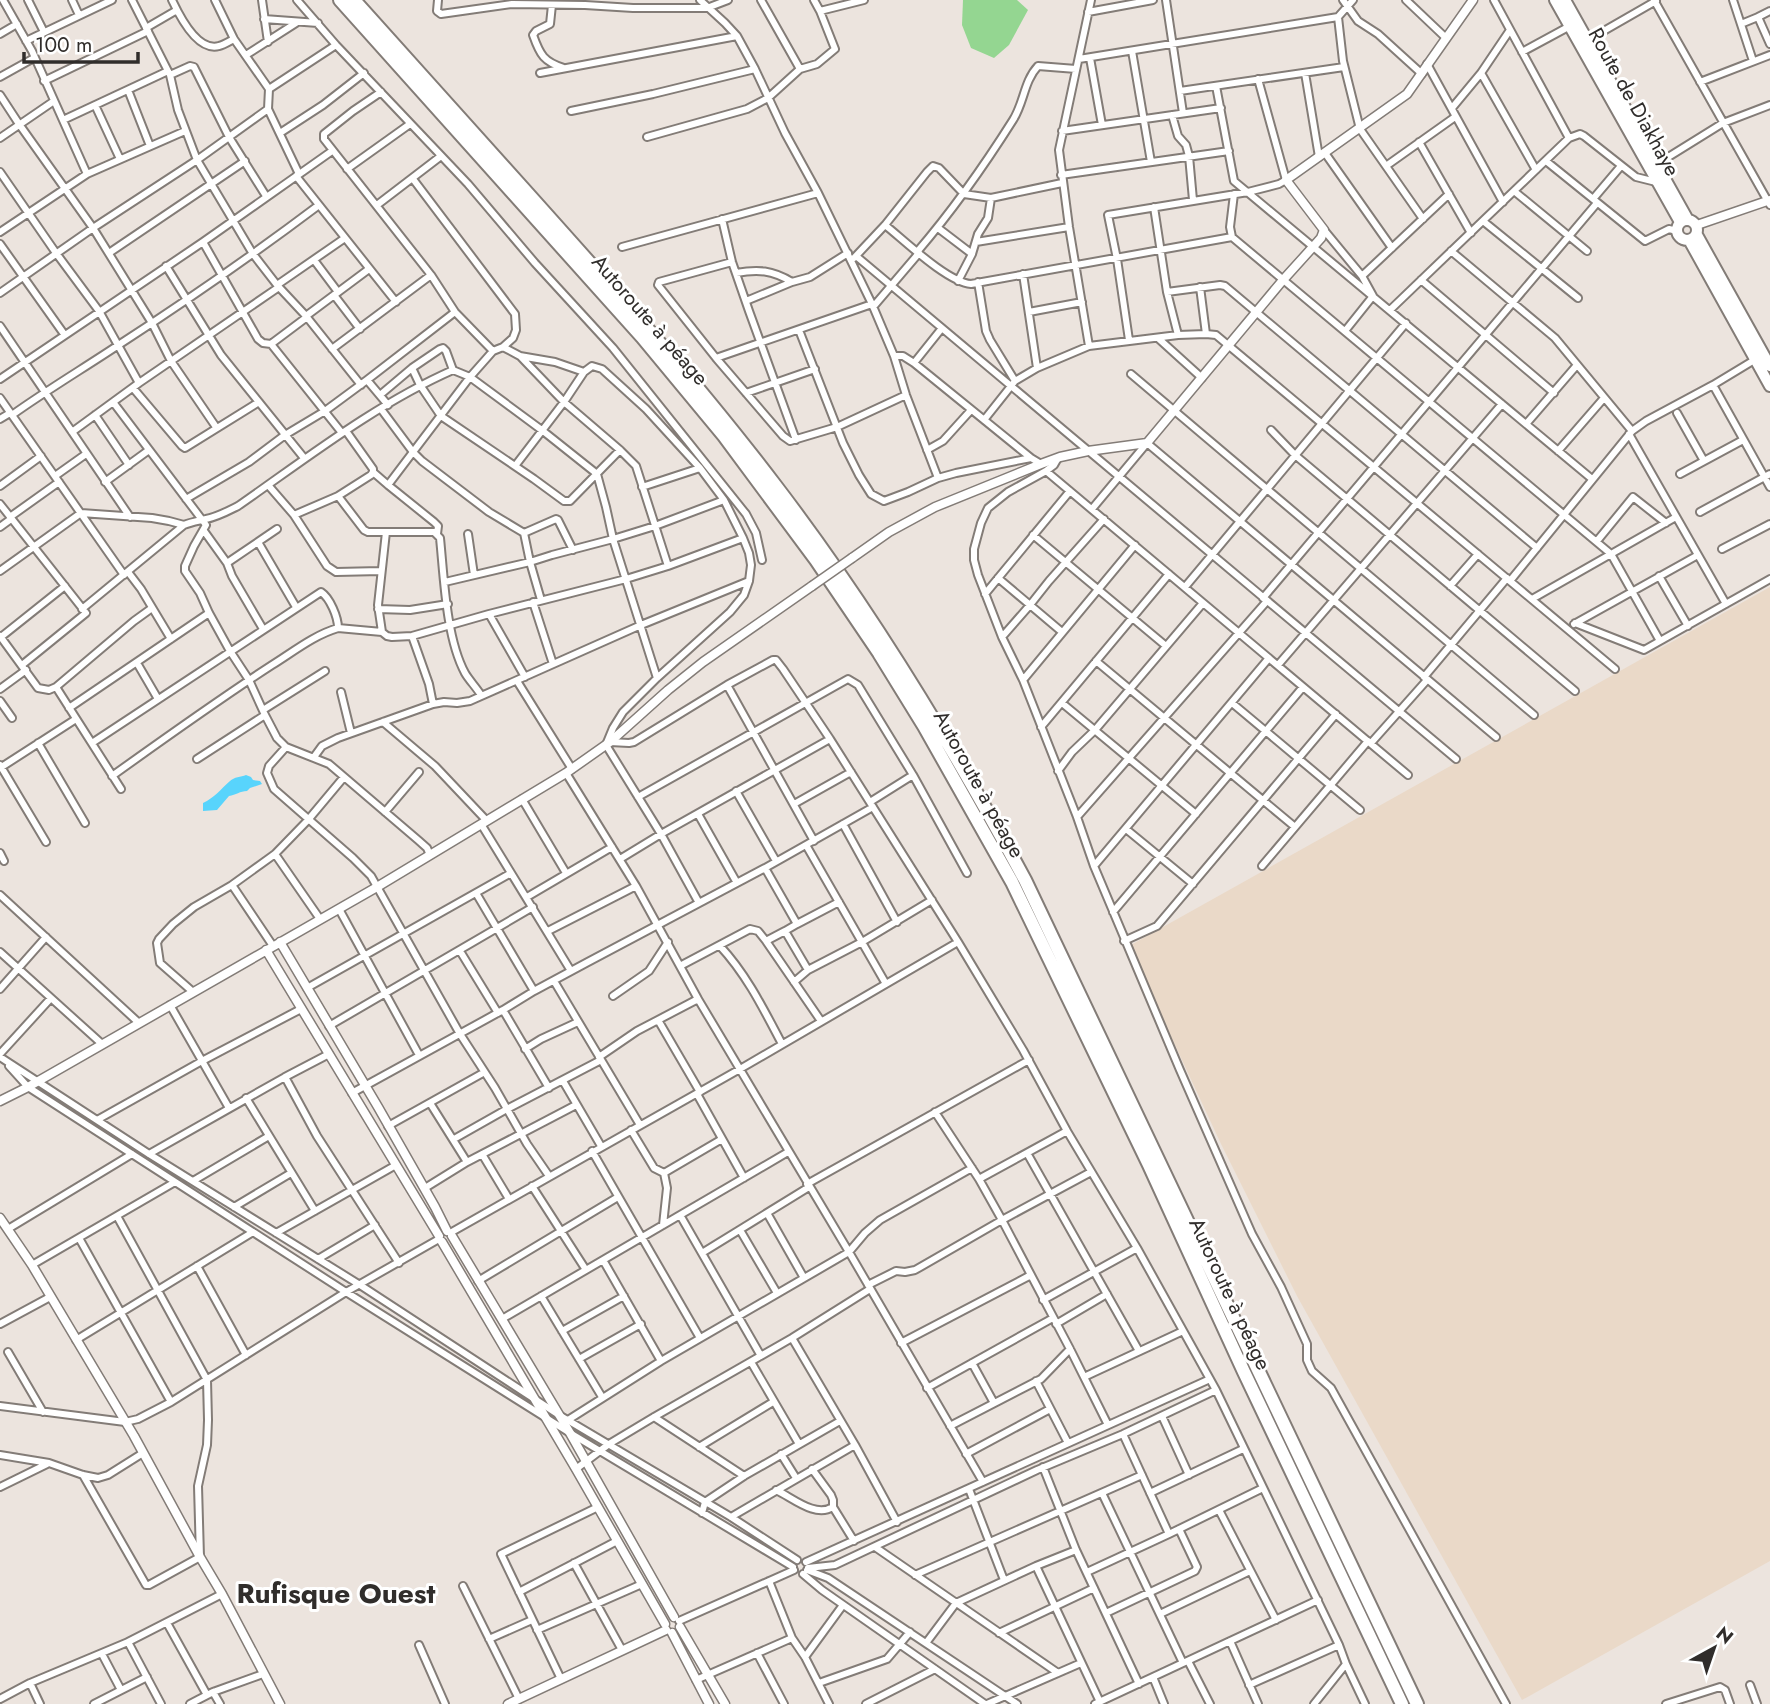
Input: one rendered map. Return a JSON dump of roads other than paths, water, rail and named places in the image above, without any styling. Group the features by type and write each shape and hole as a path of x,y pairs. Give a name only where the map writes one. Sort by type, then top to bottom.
{"highway":[{"name":"Autoroute à péage","path":"340,0 642,337 724,436 816,560 925,726 1012,882 1402,1704"},
{"path":"354,0 651,331 732,430 802,522 927,708 979,794 1026,880 1417,1704"}],"main road":[{"name":"Route de Diakhaye","path":"1555,0 1656,182 1688,229 1766,361 1770,386"},
{"name":"Route de Diakhaye","path":"1565,0 1657,164 1688,229"}],"street":[{"path":"4,0 26,41 87,174"},
{"path":"28,0 44,32"},
{"path":"72,0 79,15"},
{"path":"26,41 112,0"},
{"path":"132,0 169,73 184,131 197,160 253,254 332,349 380,395 413,452 489,512 524,533 553,664"},
{"path":"172,0 194,36 203,43 212,47 234,39"},
{"path":"215,0 234,39 270,89 268,109 297,175 396,302"},
{"path":"262,0 268,42"},
{"path":"297,0 468,184 613,348 747,514 756,533 762,560"},
{"path":"438,0 437,11 442,14 533,2 552,5 583,2 633,8 707,8 728,0"},
{"path":"483,0 487,7"},
{"path":"628,0 633,8"},
{"path":"700,0 737,36 848,254 1013,384 1088,451 1456,759"},
{"path":"761,0 800,69"},
{"path":"647,136 747,109 768,98 800,69 817,64 835,49 814,0"},
{"path":"820,11 864,0"},
{"path":"1089,346 1061,179 1059,150 1091,0"},
{"path":"1088,12 1153,0"},
{"path":"1166,0 1183,113"},
{"path":"1406,0 1446,38"},
{"path":"1494,0 1569,138"},
{"path":"1546,161 1645,242 1669,229 1688,229 1769,202 1656,0 1588,40"},
{"path":"1733,0 1753,61"},
{"path":"1129,340 1108,215 1248,192 1286,180 1408,94 1470,1"},
{"path":"1422,74 1378,34 1358,21 1348,2 1338,17 1344,67 1360,129 1423,219"},
{"path":"552,5 550,24 536,31 534,35 538,50 548,62 566,69"},
{"path":"44,81 147,29 177,10"},
{"path":"1741,24 1770,12"},
{"path":"1079,59 1338,17"},
{"path":"1758,17 1770,44"},
{"path":"264,19 319,23"},
{"path":"246,55 296,23"},
{"path":"0,34 17,24"},
{"path":"1522,52 1570,26"},
{"path":"1452,108 1510,30"},
{"path":"540,73 737,36"},
{"path":"270,89 336,45"},
{"path":"1132,51 1151,162"},
{"path":"1700,82 1770,55"},
{"path":"0,77 34,58"},
{"path":"1090,58 1101,125"},
{"path":"1427,64 1503,202"},
{"path":"716,358 873,306 964,194 1016,116 1032,72 1038,66 1076,69"},
{"path":"63,120 169,73 194,67 229,137 266,196"},
{"path":"1180,91 1344,67"},
{"path":"571,111 755,69"},
{"path":"1481,72 1536,170"},
{"path":"281,134 364,73"},
{"path":"1305,73 1322,155 1392,248"},
{"path":"1258,79 1286,180 1362,276 1373,296"},
{"path":"1216,86 1234,181 1592,480"},
{"path":"128,90 150,146"},
{"path":"381,92 324,134 324,139 431,275 455,312 493,351"},
{"path":"0,95 93,228 152,323 171,361 216,427"},
{"path":"0,138 54,102"},
{"path":"95,105 120,159"},
{"path":"1657,164 1723,123 1770,105"},
{"path":"1062,131 1221,108"},
{"path":"0,293 268,109"},
{"path":"1172,115 1178,136 1186,145 1189,156 1193,200"},
{"path":"1386,166 1455,117"},
{"path":"347,169 410,124"},
{"path":"0,232 87,174 184,131"},
{"path":"1390,310 1569,138 1580,134 1584,136 1639,179 1656,182"},
{"path":"1419,142 1471,233"},
{"path":"0,379 332,151"},
{"path":"854,259 933,166 964,194 990,198 1061,179 1229,151"},
{"path":"377,205 441,156"},
{"path":"109,253 245,161"},
{"path":"1077,817 1238,632 1291,565 1569,236 1621,166"},
{"path":"0,172 99,311 139,383"},
{"path":"388,485 470,377 493,351 513,338 516,330 515,314 413,179"},
{"path":"1514,191 1587,251"},
{"path":"622,247 818,193"},
{"path":"1234,194 1230,227 1232,237 1611,554 1660,641"},
{"path":"1362,276 1449,194"},
{"path":"958,281 972,254 978,234 990,214 990,198"},
{"path":"0,419 152,323 319,205"},
{"path":"1154,207 1167,292 1178,335"},
{"path":"722,219 732,262 796,440"},
{"path":"1483,221 1578,298"},
{"path":"885,225 958,281 971,284 1232,237"},
{"path":"976,242 1069,227"},
{"path":"938,228 972,254"},
{"path":"1092,509 1283,280 1314,247 1324,230"},
{"path":"72,432 345,238"},
{"path":"202,242 258,339 271,344 373,468 373,472 438,526 450,625 457,653 464,672 481,695"},
{"path":"0,244 64,334"},
{"path":"1451,251 1555,338 1604,398 1630,433 1726,604"},
{"path":"746,301 810,277 848,254"},
{"path":"854,259 894,356 938,478"},
{"path":"314,260 360,329"},
{"path":"732,262 658,283 716,358 783,436 790,441 837,427 906,395"},
{"path":"166,266 221,355 304,458"},
{"path":"271,344 369,270"},
{"path":"736,273 753,270 778,274 792,282"},
{"path":"1023,274 1037,368"},
{"path":"332,349 431,275"},
{"path":"1421,280 1554,393"},
{"path":"978,282 986,331 1013,384"},
{"path":"1167,292 1225,286 1537,548"},
{"path":"1200,288 1206,334"},
{"path":"1345,331 1373,296"},
{"path":"1029,313 1082,302"},
{"path":"186,499 325,411 455,312"},
{"path":"1185,587 1406,323"},
{"path":"0,326 3,335 130,517"},
{"path":"914,362 942,328"},
{"path":"799,330 859,475 871,494 878,499 884,501 956,473 1031,458"},
{"path":"984,420 1013,384 1037,368 1089,346 1178,335 1216,335 1615,669"},
{"path":"1159,339 1202,378"},
{"path":"411,346 422,360"},
{"path":"503,347 520,356 555,362 584,372"},
{"path":"380,395 422,360 443,348 453,370"},
{"path":"520,356 564,402 636,466 668,566"},
{"path":"894,356 903,356 914,362 1408,775"},
{"path":"1262,866 1369,742 1399,712 1479,611 1537,548 1630,433 1646,421 1766,361"},
{"path":"1526,424 1577,365"},
{"path":"515,466 543,432 584,372 592,366 602,369 646,409 700,468 724,500 749,553 751,565 744,595 730,612 623,712 608,743"},
{"path":"412,368 419,384 441,416 564,501 568,502 620,450"},
{"path":"746,393 815,369"},
{"path":"82,609 184,526 238,506 304,458 419,384 453,370 470,377 597,474 613,539 657,678"},
{"path":"1131,374 1534,715"},
{"path":"1713,386 1743,440 1767,475 1770,487"},
{"path":"133,388 182,446 188,447 259,402"},
{"path":"0,398 80,513 152,608 171,639"},
{"path":"1558,451 1604,398"},
{"path":"113,402 206,526 194,546 185,571 249,680 277,738 286,747 329,764 418,840 430,855"},
{"path":"1278,665 1502,404"},
{"path":"927,450 943,441 971,410"},
{"path":"1678,414 1704,461"},
{"path":"95,415 129,465"},
{"path":"1271,430 1295,456 1575,691"},
{"path":"1680,474 1743,440"},
{"path":"1496,737 1147,443 1060,457 1008,492 988,509 981,523 974,560 985,594 1023,680 1124,941 1252,1234 1281,1287 1307,1344 1307,1360 1312,1371 1331,1388 1506,1704"},
{"path":"105,482 149,450"},
{"path":"0,527 86,454"},
{"path":"0,486 41,456"},
{"path":"642,487 700,468"},
{"path":"0,1101 377,887 569,771 608,743 703,662 889,532 935,507 1044,468"},
{"path":"294,515 338,496 373,472"},
{"path":"1700,512 1767,475"},
{"path":"268,485 294,515 327,566 337,572 381,571"},
{"path":"985,594 1070,491"},
{"path":"338,496 364,530 438,534"},
{"path":"1597,541 1633,497 1666,523"},
{"path":"445,582 613,539 724,500"},
{"path":"0,504 86,613 0,689"},
{"path":"0,571 80,513 160,519 184,526"},
{"path":"1532,599 1676,517"},
{"path":"1002,637 1104,519"},
{"path":"524,533 558,520 573,550"},
{"path":"1722,549 1770,524"},
{"path":"227,563 277,529"},
{"path":"204,531 227,563 263,629"},
{"path":"382,632 378,609 386,531"},
{"path":"468,534 474,575"},
{"path":"1034,536 1166,646"},
{"path":"113,776 249,680 310,641 338,628 382,632 392,637 412,636 626,579 743,538"},
{"path":"258,542 296,607"},
{"path":"1023,680 1135,545"},
{"path":"1450,586 1478,554"},
{"path":"1566,628 1698,555"},
{"path":"1041,727 1169,574"},
{"path":"1659,576 1688,626"},
{"path":"998,578 1062,632"},
{"path":"1575,623 1644,650 1770,579"},
{"path":"314,757 322,746 351,733 433,704 470,701 641,625 749,581"},
{"path":"65,586 0,637 38,688 49,690 56,687 152,608"},
{"path":"92,743 321,592 338,621 338,628"},
{"path":"1059,771 1072,752 1095,730 1203,603"},
{"path":"378,609 410,610 448,604"},
{"path":"69,708 209,613"},
{"path":"489,614 525,677"},
{"path":"412,636 433,704"},
{"path":"1094,866 1269,658"},
{"path":"608,743 634,742 727,685 775,660 830,739 958,942 1138,1248 1216,1390 1318,1600 1365,1704"},
{"path":"1096,661 1295,827"},
{"path":"136,663 158,699"},
{"path":"197,759 325,671"},
{"path":"638,797 848,679 858,685 913,775 967,873"},
{"path":"517,681 658,924 698,999 983,1482"},
{"path":"727,685 814,841"},
{"path":"56,687 121,789"},
{"path":"1113,912 1303,687"},
{"path":"341,692 351,733"},
{"path":"0,701 12,718"},
{"path":"1062,703 1196,814"},
{"path":"1232,703 1360,810"},
{"path":"1124,941 1157,926 1336,714"},
{"path":"46,842 0,767 76,719"},
{"path":"383,722 435,766 483,822 571,971"},
{"path":"620,859 830,739"},
{"path":"38,743 85,823"},
{"path":"608,743 699,903"},
{"path":"286,747 269,766 267,773 274,789 372,876 483,1073 549,1176"},
{"path":"385,812 419,772"},
{"path":"794,804 850,772"},
{"path":"352,1093 501,1012 534,991 844,824 913,775"},
{"path":"193,992 160,963 157,943 194,907 232,885 275,854 344,777"},
{"path":"736,791 776,861"},
{"path":"522,799 566,873"},
{"path":"698,814 737,883"},
{"path":"844,824 897,922"},
{"path":"1126,829 1192,884"},
{"path":"806,845 886,984"},
{"path":"527,897 612,847"},
{"path":"0,853 4,861"},
{"path":"275,854 320,919"},
{"path":"765,868 797,924"},
{"path":"307,988 511,873"},
{"path":"232,885 273,946 307,988 478,1281 564,1418 586,1462 725,1704"},
{"path":"548,931 636,886"},
{"path":"476,892 534,991"},
{"path":"0,895 139,1023"},
{"path":"794,982 808,970 862,942 932,900"},
{"path":"766,941 839,902"},
{"path":"329,1026 533,907"},
{"path":"339,908 419,1055"},
{"path":"680,966 750,929 758,931 821,1021"},
{"path":"785,931 808,970"},
{"path":"0,989 46,937"},
{"path":"613,996 649,971 668,942"},
{"path":"0,1406 125,1422 138,1419 171,1402 346,1292 440,1239 442,1232 450,1233 958,942"},
{"path":"273,946 301,1009 576,1469 709,1704"},
{"path":"720,946 755,993 782,1044"},
{"path":"460,951 526,1049 548,1088"},
{"path":"0,952 102,1044"},
{"path":"554,981 639,1125"},
{"path":"1,1057 51,998"},
{"path":"454,1139 563,1081 636,1031 698,999"},
{"path":"170,1005 229,1108"},
{"path":"97,1120 301,1009"},
{"path":"309,1020 322,1014"},
{"path":"659,1020 744,1178"},
{"path":"526,1049 578,1021"},
{"path":"149,1154 328,1052 339,1042"},
{"path":"1,1057 564,1418 731,1517 795,1566 798,1574 854,1541 1210,1379"},
{"path":"1,1057 28,1087 346,1292 570,1433 795,1566"},
{"path":"702,1253 808,1186 1029,1060"},
{"path":"388,1126 483,1073"},
{"path":"285,1077 317,1136 399,1262"},
{"path":"563,1081 601,1146"},
{"path":"246,1098 315,1211"},
{"path":"430,1103 467,1162"},
{"path":"425,1188 467,1162 576,1105"},
{"path":"934,1112 979,1179 1002,1220 1108,1425"},
{"path":"631,1130 654,1168 664,1173"},
{"path":"979,1179 1067,1131"},
{"path":"193,1181 269,1136"},
{"path":"664,1173 722,1139"},
{"path":"388,1154 402,1149"},
{"path":"592,1152 700,1338"},
{"path":"502,1319 788,1152"},
{"path":"1027,1153 1139,1351"},
{"path":"8,1230 132,1154"},
{"path":"482,1154 509,1199"},
{"path":"276,1233 396,1165"},
{"path":"564,1418 849,1252 880,1220 972,1168"},
{"path":"576,1469 609,1444 792,1338 896,1271 915,1270 1091,1172"},
{"path":"234,1207 291,1173"},
{"path":"663,1225 667,1188 664,1173"},
{"path":"32,1265 175,1182"},
{"path":"532,1186 586,1270"},
{"path":"478,1281 618,1197"},
{"path":"767,1213 804,1278"},
{"path":"681,1215 761,1356"},
{"path":"117,1216 206,1380 207,1445 198,1486 200,1557"},
{"path":"0,1218 32,1265 143,1453 281,1704"},
{"path":"317,1259 375,1225"},
{"path":"740,1230 777,1293"},
{"path":"76,1340 253,1232"},
{"path":"79,1238 171,1402"},
{"path":"1044,1300 1138,1248"},
{"path":"604,1260 662,1361"},
{"path":"197,1266 246,1355"},
{"path":"901,1343 1031,1275"},
{"path":"927,1388 1107,1294"},
{"path":"541,1296 602,1397"},
{"path":"562,1331 624,1296"},
{"path":"0,1324 50,1297"},
{"path":"579,1359 640,1324"},
{"path":"1083,1377 1183,1331"},
{"path":"792,1338 897,1522"},
{"path":"950,1426 1046,1375 1070,1349"},
{"path":"8,1352 43,1412"},
{"path":"511,1361 523,1354"},
{"path":"751,1362 799,1444"},
{"path":"972,1363 993,1403"},
{"path":"1036,1381 1068,1443"},
{"path":"806,1569 835,1565 1216,1390"},
{"path":"699,1447 773,1402"},
{"path":"966,1454 1050,1409"},
{"path":"1162,1416 1189,1475"},
{"path":"654,1417 744,1476"},
{"path":"702,1513 705,1502 744,1476 840,1421"},
{"path":"1123,1434 1169,1534"},
{"path":"731,1517 855,1445"},
{"path":"1150,1493 1243,1449"},
{"path":"0,1455 49,1463 98,1478 108,1475 143,1453"},
{"path":"781,1454 796,1479"},
{"path":"1033,1460 1060,1510 1139,1684"},
{"path":"0,1487 49,1463"},
{"path":"812,1469 831,1496 833,1507 854,1541"},
{"path":"83,1475 146,1585 200,1557"},
{"path":"915,1575 1142,1475"},
{"path":"1087,1572 1264,1488"},
{"path":"969,1489 1004,1580"},
{"path":"776,1490 811,1509 825,1511 833,1507"},
{"path":"1102,1493 1160,1614 1210,1704"},
{"path":"561,1679 501,1556 502,1553 598,1507"},
{"path":"1219,1510 1276,1620"},
{"path":"1106,1614 1195,1571 1197,1567 1179,1530"},
{"path":"519,1592 617,1541"},
{"path":"876,1547 1058,1673"},
{"path":"926,1643 956,1603 1076,1550"},
{"path":"678,1621 769,1581 804,1560 806,1569 843,1605 984,1703"},
{"path":"574,1563 622,1650"},
{"path":"1035,1566 1082,1663 1097,1703 1318,1600"},
{"path":"806,1569 828,1578 1017,1704"},
{"path":"1160,1614 1250,1571"},
{"path":"769,1581 792,1638 829,1704"},
{"path":"537,1630 642,1584"},
{"path":"463,1586 524,1700"},
{"path":"999,1633 1094,1588"},
{"path":"0,1699 30,1683 128,1642 222,1594"},
{"path":"805,1657 843,1605"},
{"path":"668,1629 666,1620 670,1617 678,1621"},
{"path":"489,1639 532,1620"},
{"path":"508,1704 524,1700 561,1679 668,1629 679,1630 678,1621"},
{"path":"167,1623 219,1704"},
{"path":"819,1683 887,1659 910,1632"},
{"path":"696,1680 792,1638"},
{"path":"128,1642 160,1704"},
{"path":"1230,1642 1258,1704"},
{"path":"419,1645 445,1704"},
{"path":"1250,1685 1339,1645"},
{"path":"757,1653 784,1704"},
{"path":"102,1654 121,1690"},
{"path":"970,1704 984,1703 1005,1696 1082,1663"},
{"path":"1314,1704 1346,1664"},
{"path":"871,1703 935,1669"},
{"path":"190,1704 210,1693 263,1674"},
{"path":"961,1687 972,1674"},
{"path":"94,1704 147,1677"},
{"path":"1153,1677 1164,1704"},
{"path":"30,1683 40,1704"},
{"path":"1750,1685 1757,1704"},
{"path":"1666,1704 1682,1702 1720,1687 1725,1690 1730,1704"}],"water":[{"path":"246,775 262,784 229,796 217,810 203,811 203,803 232,780"}],"district":[{"name":"Rufisque Ouest","path":"336,1593"}]}
